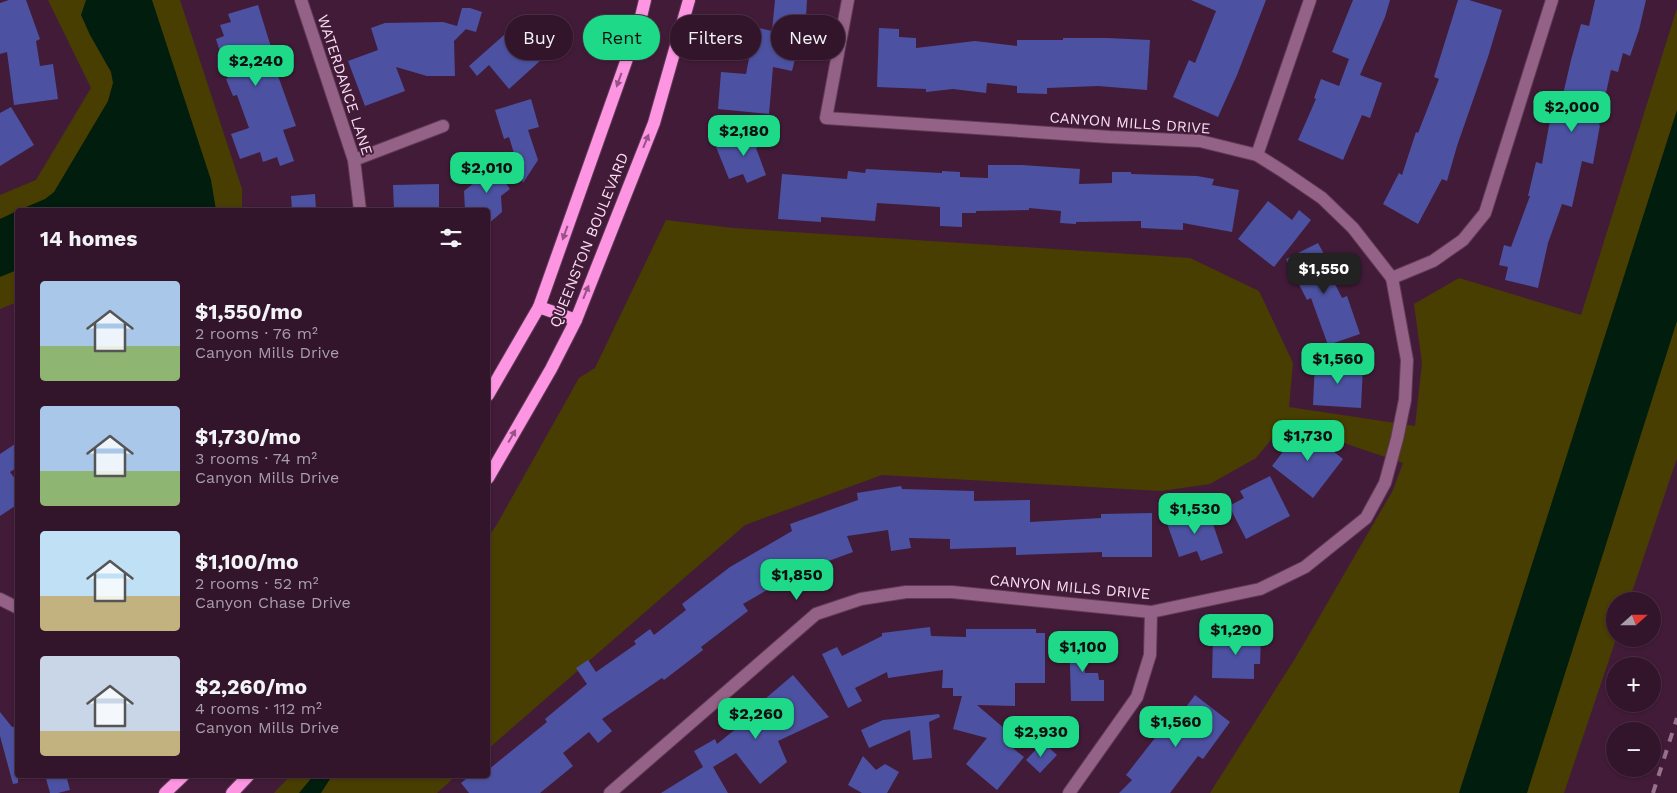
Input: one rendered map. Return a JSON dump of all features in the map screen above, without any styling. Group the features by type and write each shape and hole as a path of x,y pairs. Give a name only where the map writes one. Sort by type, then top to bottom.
{"main road":[{"name":"QUEENSTON BOULEVARD","path":"490,392 539,307 639,25 645,0"},
{"name":"QUEENSTON BOULEVARD","path":"490,475 551,369 576,320 654,123 689,0"},
{"path":"539,307 576,320"},
{"path":"165,793 181,778"},
{"path":"232,793 246,778"}],"street":[{"name":"WATERDANCE LANE","path":"301,0 354,160 360,208"},
{"name":"CANYON MILLS DRIVE","path":"611,793 816,614 861,599 906,592 952,592 1152,612 1260,589 1305,568 1366,518 1385,483 1405,400 1407,360 1392,278 1353,228 1322,198 1257,155 1200,141 1110,137 826,118 848,0"},
{"path":"1257,155 1310,0"},
{"path":"1392,278 1433,262 1463,240 1485,213 1552,0"},
{"path":"354,160 443,126"},
{"path":"0,599 15,607"},
{"path":"1069,793 1137,697 1150,655 1152,612"}],"shaded area":[{"path":"48,0 180,0 242,189 242,208 15,208 15,303 0,309 0,195 36,180 91,88"},
{"path":"86,0 152,0 211,180 216,208 24,208 45,199 54,192 108,101 113,83 111,72 81,15"},
{"path":"1677,8 1677,458 1632,592 1606,592 1606,648 1613,648 1610,657 1606,657 1606,669 1564,793 1210,793 1296,657 1393,490 1403,463 1285,423 1256,458 1210,484 1161,491 882,475 745,525 490,747 490,534 579,378 595,368 666,220 733,228 1190,258 1259,291 1293,363 1289,407 1415,426 1422,363 1414,304 1459,278 1581,315"},
{"path":"1677,110 1677,321 1527,793 1459,793"},
{"path":"15,212 15,271 0,277 0,219"},
{"path":"288,778 454,778 437,793 274,793"},
{"path":"312,778 333,778 330,779 321,793 299,793"}],"building":[{"path":"9,0 26,0 40,39 36,41 40,66 53,64 58,99 14,105 7,52 0,54 0,3"},
{"path":"775,0 807,0 806,15 774,15"},
{"path":"1191,0 1266,0 1237,75 1218,117 1173,97 1189,60 1195,63 1216,11"},
{"path":"1353,0 1390,0 1385,17 1360,75 1382,83 1370,118 1362,115 1343,160 1298,140 1316,99 1314,98 1321,79 1339,86 1349,59 1332,52"},
{"path":"1458,0 1469,0 1502,10 1447,181 1442,179 1418,224 1383,204 1399,173 1402,175 1416,132 1418,133 1439,79 1434,77"},
{"path":"1595,0 1646,0 1639,30 1630,56 1623,53 1618,72 1611,70 1593,164 1582,161 1572,207 1562,204 1548,243 1538,288 1505,280 1508,267 1499,265 1504,245 1511,247 1530,196 1528,196 1536,162 1542,164 1551,115 1558,116 1581,24 1589,26"},
{"path":"258,5 271,47 268,48 296,126 283,130 294,161 280,166 277,157 263,162 260,152 240,159 231,134 249,128 237,95 233,96 226,79 228,78 216,39 224,36 220,25 231,22 228,14"},
{"path":"462,8 470,8 482,12 476,32 466,29 454,41 455,76 427,76 396,67 405,91 365,106 348,61 378,50 371,28 385,23 443,22 457,26"},
{"path":"761,28 771,31 771,60 795,60 792,71 773,67 769,114 718,109 721,72 746,74 749,60 761,60"},
{"path":"879,28 899,29 899,37 916,38 916,48 975,41 1017,46 1017,40 1107,38 1150,40 1147,90 1098,86 1047,88 1047,94 1017,93 1017,86 987,83 986,93 953,89 926,92 926,89 877,87"},
{"path":"505,34 505,60 541,60 509,89 489,65 477,76 469,66"},
{"path":"531,99 539,127 528,130 538,160 523,183 509,137 504,139 495,110"},
{"path":"11,107 34,145 0,166 0,113"},
{"path":"763,129 768,143 756,148 766,175 747,183 743,174 729,179 716,147"},
{"path":"988,165 1080,169 1079,184 1112,183 1112,172 1197,176 1214,179 1212,185 1239,190 1232,232 1183,223 1183,230 1141,228 1141,221 1060,223 1061,211 1029,208 1029,210 962,213 962,227 940,226 940,207 877,203 875,221 821,217 821,222 778,219 782,174 847,179 848,171 865,173 866,169 942,173 942,171 960,172 960,177 988,178"},
{"path":"494,167 510,189 501,196 502,212 490,222 490,208 465,208 464,191"},
{"path":"439,184 439,208 394,208 393,185"},
{"path":"315,194 316,208 292,208 291,196"},
{"path":"1268,201 1292,220 1299,210 1311,220 1274,267 1238,239"},
{"path":"1318,243 1325,256 1322,258 1342,298 1347,296 1360,334 1328,345 1311,298 1307,300 1286,259"},
{"path":"1315,362 1363,365 1361,408 1313,405"},
{"path":"1302,427 1343,459 1313,498 1272,466"},
{"path":"15,444 15,469 10,472 15,479 15,506 0,516 0,454"},
{"path":"1270,476 1290,516 1246,539 1229,506 1244,498 1240,491"},
{"path":"901,486 902,489 974,491 974,501 1030,500 1030,522 1101,518 1101,514 1152,513 1152,557 1102,557 1102,552 1016,555 1016,547 950,549 950,539 909,538 911,548 891,551 888,530 847,536 853,552 796,573 743,604 748,611 701,647 703,650 664,680 662,678 602,719 612,731 598,743 589,732 563,753 573,766 540,793 469,793 461,783 467,778 490,778 490,768 547,722 545,719 587,684 576,668 588,660 596,672 636,644 634,641 650,629 654,635 686,610 682,604 730,567 792,531 790,524 858,500 857,493"},
{"path":"1207,507 1223,553 1201,561 1197,551 1179,557 1166,521"},
{"path":"930,627 931,636 966,637 966,629 1036,629 1036,633 1045,633 1045,683 1015,683 1015,706 977,705 1012,735 1006,743 1024,757 997,790 966,764 987,738 953,729 962,696 953,696 953,688 942,688 943,670 888,678 887,672 855,688 862,701 848,708 822,654 837,647 842,656 882,636 882,633"},
{"path":"1069,632 1084,632 1085,673 1098,673 1099,680 1104,680 1104,701 1071,701"},
{"path":"1213,634 1261,635 1260,664 1254,664 1254,679 1212,678"},
{"path":"793,675 829,717 778,741 787,762 760,784 736,753 713,767 728,793 661,793 703,767 694,751 715,739 717,744 768,703 765,699"},
{"path":"1195,695 1230,722 1203,759 1198,756 1170,793 1119,793 1132,780 1126,775 1162,729 1159,727 1172,709 1180,715"},
{"path":"0,712 12,727 15,726 15,778 18,778 18,783 13,784 0,736"},
{"path":"939,714 940,717 929,722 932,758 913,760 910,730 869,748 861,730 883,720"},
{"path":"1043,742 1057,755 1040,773 1026,760"},
{"path":"863,756 876,770 885,764 899,772 887,793 862,793 848,785"},
{"path":"46,778 67,778 70,790 50,793"}],"railway":[{"path":"1653,793 1677,718"}]}
